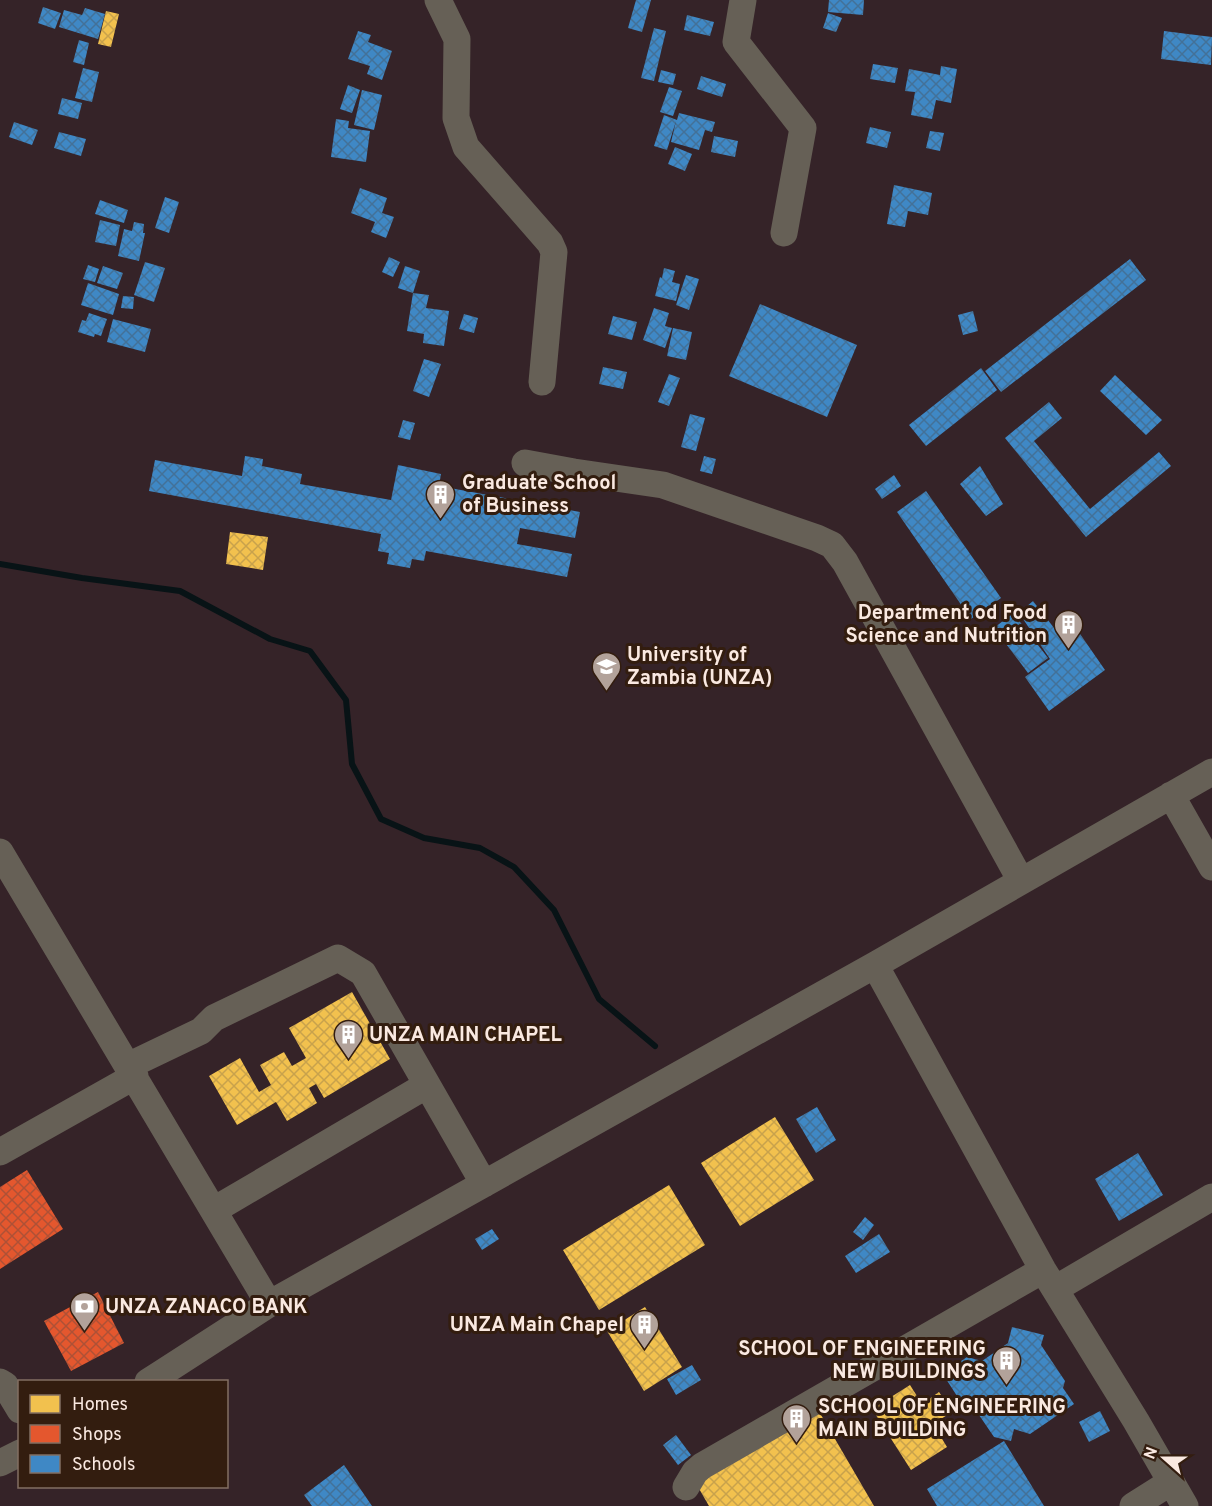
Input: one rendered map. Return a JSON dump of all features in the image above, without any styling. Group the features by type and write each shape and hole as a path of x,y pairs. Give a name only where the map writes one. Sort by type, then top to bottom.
{"street":[{"path":"438,0 457,39 456,118 466,147 550,243 554,252 542,382"},
{"path":"743,0 736,42 803,129 784,233"},
{"path":"525,463 663,485 832,545 845,562 1021,881"},
{"path":"152,1380 269,1304 875,965 1212,772"},
{"path":"1172,795 1212,867"},
{"path":"0,852 269,1304"},
{"path":"0,1152 131,1071 201,1031 214,1018 338,958 363,973 484,1184"},
{"path":"875,965 1049,1280 1136,1421 1185,1506"},
{"path":"214,1210 427,1085"},
{"path":"686,1486 702,1466 1049,1280 1212,1197"},
{"path":"0,1382 4,1384 18,1407"},
{"path":"0,1463 18,1453"},
{"path":"1133,1506 1171,1482"}],"shaded area":[{"name":"University of Zambia (UNZA)","path":"0,0 1212,0 1212,1506 0,1506"}],"building: Homes":[{"path":"106,11 119,14 111,47 98,44"},
{"path":"230,532 268,537 263,570 226,564"},
{"name":"UNZA MAIN CHAPEL","path":"352,992 390,1059 324,1098 316,1084 309,1088 317,1103 287,1121 276,1102 237,1125 209,1076 240,1058 259,1092 271,1085 260,1065 284,1052 292,1066 306,1058 289,1028"},
{"path":"775,1117 814,1180 740,1226 701,1163"},
{"path":"669,1185 705,1245 599,1310 563,1250"},
{"name":"UNZA Main Chapel","path":"645,1307 682,1367 644,1391 607,1331"},
{"path":"910,1385 922,1404 939,1392 952,1412 933,1424 947,1447 911,1470 872,1409"},
{"name":"SCHOOL OF ENGINEERING MAIN BUILDING","path":"817,1408 874,1506 709,1506 694,1480"}],"building: Shops":[{"path":"27,1170 63,1229 0,1269 0,1187"},
{"name":"UNZA ZANACO BANK","path":"98,1292 124,1343 71,1371 44,1321"}],"building: Schools":[{"path":"636,0 651,0 642,32 628,28"},
{"path":"829,0 864,0 863,15 828,12"},
{"path":"43,7 61,13 55,29 38,23"},
{"path":"85,8 105,14 98,39 59,27 64,10 82,15"},
{"path":"828,13 842,18 836,32 823,28"},
{"path":"687,15 714,22 710,36 684,30"},
{"path":"654,28 666,31 654,81 641,78"},
{"path":"358,31 371,35 368,42 392,51 382,80 367,74 370,66 348,59"},
{"path":"1164,31 1212,37 1211,65 1161,59"},
{"path":"79,40 89,43 84,65 73,62"},
{"path":"873,64 898,68 895,83 870,79"},
{"path":"941,66 957,69 951,103 936,100 932,119 911,115 915,92 905,91 909,69 940,75"},
{"path":"83,68 99,72 92,102 75,98"},
{"path":"661,70 676,74 673,85 658,82"},
{"path":"701,76 726,84 722,97 697,89"},
{"path":"348,85 360,90 352,113 340,109"},
{"path":"669,87 682,91 673,116 660,112"},
{"path":"362,90 382,95 374,130 354,125"},
{"path":"62,98 82,103 78,119 58,114"},
{"path":"679,113 715,122 712,132 705,130 699,150 671,142 676,121 667,150 654,146 664,115 677,120"},
{"path":"336,119 349,121 348,128 370,131 366,162 331,157"},
{"path":"14,122 38,130 32,145 9,137"},
{"path":"870,127 891,132 887,148 866,143"},
{"path":"930,131 944,133 940,151 926,148"},
{"path":"59,132 86,139 81,156 54,148"},
{"path":"714,136 738,141 735,157 711,152"},
{"path":"675,147 692,154 685,171 668,164"},
{"path":"894,185 932,193 928,215 908,211 905,227 887,224"},
{"path":"360,188 387,198 382,213 394,217 386,238 371,232 375,222 351,213"},
{"path":"165,197 179,202 169,233 155,228"},
{"path":"100,200 128,210 124,223 95,214"},
{"path":"100,220 120,225 116,246 95,242"},
{"path":"134,222 144,224 143,233 145,233 139,261 118,256 124,229 132,231"},
{"path":"389,257 400,262 393,277 382,272"},
{"path":"1130,259 1146,280 1001,392 985,371"},
{"path":"145,262 165,268 154,302 134,295"},
{"path":"88,265 99,269 95,282 83,279"},
{"path":"103,266 123,273 117,289 97,283"},
{"path":"405,266 420,271 413,293 398,288"},
{"path":"664,268 675,271 672,282 680,284 676,301 655,296"},
{"path":"686,275 699,279 689,310 676,305"},
{"path":"88,283 119,294 113,315 81,305"},
{"path":"413,293 429,295 426,308 449,311 444,346 423,343 424,334 407,331"},
{"path":"123,296 134,297 133,309 121,308"},
{"path":"760,304 857,345 827,417 729,376"},
{"path":"654,308 669,313 665,326 672,328 665,348 643,340"},
{"path":"973,311 978,331 963,335 958,315"},
{"path":"89,313 107,319 101,336 95,334 94,337 78,332 82,320 86,321"},
{"path":"464,314 478,318 474,333 459,329"},
{"path":"613,316 637,322 632,340 608,334"},
{"path":"113,319 151,329 145,352 107,342"},
{"path":"673,328 692,332 686,360 667,356"},
{"path":"424,359 441,364 429,397 413,391"},
{"path":"603,367 627,372 623,389 599,384"},
{"path":"981,368 997,390 926,446 909,425"},
{"path":"669,374 680,378 669,406 658,402"},
{"path":"1115,375 1162,420 1146,435 1100,391"},
{"path":"1049,402 1062,418 1034,441 1090,509 1159,452 1171,466 1086,537 1005,438"},
{"path":"690,414 705,418 696,451 681,447"},
{"path":"403,420 415,423 410,440 398,437"},
{"name":"Graduate School of Business","path":"245,456 263,459 262,466 302,474 300,484 391,500 398,465 441,474 439,486 580,512 575,538 520,528 517,544 572,554 567,577 426,551 424,561 412,559 410,568 387,564 389,553 378,551 381,534 149,491 155,460 242,476"},
{"path":"704,456 716,459 712,474 700,471"},
{"path":"980,466 1003,504 986,516 960,484"},
{"path":"894,475 901,486 882,499 875,489"},
{"path":"926,491 1001,598 971,619 897,512"},
{"name":"Department od Food Science and Nutrition","path":"1033,601 1065,642 1078,631 1105,670 1049,711 1025,677 1050,659 1019,613"},
{"path":"1013,613 1048,658 1028,673 994,628"},
{"path":"817,1107 836,1140 816,1153 796,1119"},
{"path":"1138,1153 1163,1195 1119,1221 1095,1179"},
{"path":"865,1217 874,1225 863,1240 853,1232"},
{"path":"492,1229 499,1239 482,1250 475,1239"},
{"path":"879,1234 890,1252 856,1273 845,1256"},
{"name":"SCHOOL OF ENGINEERING NEW BUILDINGS","path":"1012,1327 1044,1335 1041,1345 1065,1381 1063,1388 1074,1404 1030,1434 1014,1429 1011,1441 994,1437 979,1415 968,1413 946,1379 948,1370 967,1357 982,1361 1008,1343"},
{"path":"692,1365 701,1380 676,1395 667,1379"},
{"path":"1100,1411 1110,1431 1089,1442 1079,1422"},
{"path":"676,1435 691,1455 678,1465 663,1445"},
{"path":"1004,1441 1044,1506 937,1506 927,1489"},
{"path":"344,1465 372,1506 312,1506 304,1495"}],"waterway":[{"path":"0,564 180,591 270,639 310,651 346,700 352,764 381,819 424,838 480,848 514,867 554,910 599,999 655,1046"}],"place":[{"name":"Graduate School of Business","path":"441,520"},
{"name":"Department od Food Science and Nutrition","path":"1068,650"},
{"name":"University of Zambia (UNZA)","path":"606,692"},
{"name":"UNZA MAIN CHAPEL","path":"348,1060"},
{"name":"UNZA ZANACO BANK","path":"84,1332"},
{"name":"UNZA Main Chapel","path":"645,1350"},
{"name":"SCHOOL OF ENGINEERING NEW BUILDINGS","path":"1007,1386"},
{"name":"SCHOOL OF ENGINEERING MAIN BUILDING","path":"797,1444"}]}
